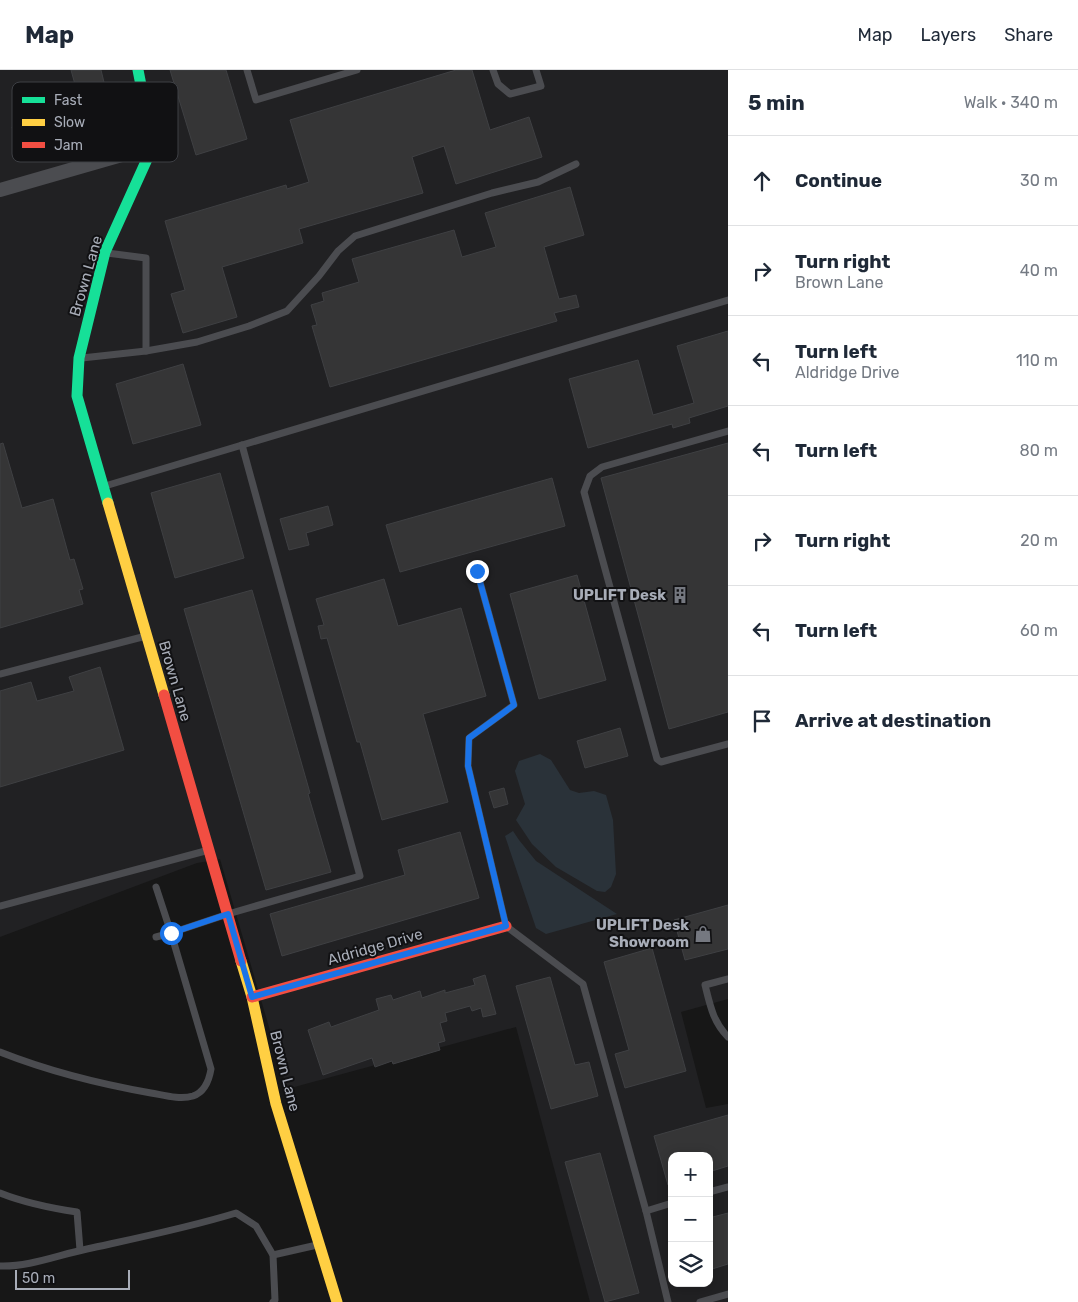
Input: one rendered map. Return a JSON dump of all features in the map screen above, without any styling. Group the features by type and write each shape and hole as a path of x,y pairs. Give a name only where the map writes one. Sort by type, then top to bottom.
{"street":[{"path":"0,190 98,162"},
{"name":"Brown Lane","path":"147,162 105,252 79,358 77,396 252,997 276,1104 337,1302"},
{"name":"Aldridge Drive","path":"252,997 506,926"}],"lane":[{"path":"247,70 256,100 357,70"},
{"path":"493,70 498,84 510,94 541,86 536,70"},
{"path":"79,358 146,351 197,342 249,326 287,311 319,276 338,251 355,236 492,193 538,182 576,164"},
{"path":"105,252 146,258 146,351"},
{"path":"102,487 728,300"},
{"path":"728,431 602,467 590,476 584,492 657,759 662,762 728,744"},
{"path":"156,937 360,876 242,445"},
{"path":"477,571 514,705 469,738 468,766 506,926 583,984 646,1211 668,1302"},
{"path":"0,674 146,636"},
{"path":"0,906 209,850"},
{"path":"0,1052 63,1073 120,1088 174,1097 192,1096 201,1091 209,1081 211,1069 156,887"},
{"path":"728,979 705,985 711,1012 721,1030 728,1037"},
{"path":"713,1191 728,1187"},
{"path":"0,1193 39,1206 77,1212 80,1250"},
{"path":"646,1211 668,1205"},
{"path":"0,1266 15,1266 196,1225 236,1213 256,1226 274,1255 275,1300 273,1302"},
{"path":"274,1255 319,1245"},
{"path":"700,1302 728,1294"}],"shaded area":[{"path":"0,70 728,70 728,999 681,1012 706,1108 728,1104 728,1302 590,1302 516,1027 287,1089 220,859 197,863 0,937"},
{"path":"540,754 551,760 570,790 579,793 594,791 606,795 613,820 616,874 611,887 605,892 597,891 556,867 532,844 516,820 525,804 515,771 519,761"},
{"path":"513,831 536,861 617,914 546,934 536,928 505,836"}],"building":[{"path":"71,70 101,70 104,82 74,82"},
{"path":"170,70 226,70 247,139 196,155 178,96 178,82 174,82"},
{"path":"456,70 472,70 490,130 529,117 542,157 456,184 444,146 412,157 423,193 299,229 303,243 222,267 237,317 183,333 171,294 185,290 165,221 286,185 287,189 309,182 290,120"},
{"path":"570,187 584,235 544,247 559,299 576,295 579,307 554,313 557,321 330,387 312,326 317,325 311,305 324,301 322,293 359,282 352,259 454,230 462,257 496,247 485,213"},
{"path":"728,331 728,406 689,418 690,423 673,428 672,424 588,448 569,379 638,360 653,415 694,403 677,346"},
{"path":"183,364 201,425 133,444 116,384"},
{"path":"3,443 22,508 53,499 70,560 74,559 83,589 79,590 83,604 0,628 0,444"},
{"name":"UPLIFT Desk","path":"728,443 728,712 669,729 601,478"},
{"path":"220,473 244,558 175,578 151,493"},
{"path":"552,478 565,526 400,572 386,525"},
{"path":"328,506 333,525 306,533 309,545 289,550 280,519"},
{"path":"577,575 606,680 539,699 510,594"},
{"path":"384,579 398,626 461,608 486,696 423,714 448,802 382,820 360,742 357,742 327,638 321,639 318,626 324,625 316,599"},
{"path":"252,590 331,872 266,890 184,609"},
{"path":"100,667 124,750 0,787 0,691 31,682 37,701 74,691 69,677"},
{"path":"620,728 628,756 585,768 577,741"},
{"path":"504,788 508,804 494,808 489,792"},
{"path":"460,832 479,898 282,956 270,914 405,875 398,850"},
{"name":"UPLIFT Desk Showroom","path":"728,905 728,949 685,960 674,920"},
{"path":"652,948 686,1071 625,1088 615,1054 629,1050 604,962"},
{"path":"485,975 496,1014 483,1017 481,1008 472,1011 470,1006 445,1013 447,1021 440,1023 445,1041 438,1043 440,1050 393,1064 392,1061 375,1067 372,1058 323,1075 308,1030 329,1022 331,1027 379,1010 376,999 391,995 393,1000 420,991 422,998 445,990 445,993 475,985 473,979"},
{"path":"550,977 575,1065 589,1062 598,1096 551,1109 516,986"},
{"path":"728,1115 728,1166 713,1171 713,1152 668,1152 668,1185 654,1136"},
{"path":"600,1153 639,1293 605,1302 565,1162"},
{"path":"728,1213 728,1264 713,1269 713,1242 713,1217"}],"traffic: fast":[{"path":"138,70 140,82"},
{"path":"108,503 77,396 79,358 105,252 146,162"}],"traffic: slow":[{"path":"108,503 164,695"},
{"path":"241,961 252,997 276,1104 337,1302"}],"traffic: jam":[{"path":"164,695 241,961"},
{"path":"252,997 506,926"}],"place":[{"name":"UPLIFT Desk","path":"680,595"},
{"name":"UPLIFT Desk Showroom","path":"703,934"}],"route":[{"path":"171,933 228,914 252,997 506,926 468,766 469,738 514,705 477,571"}]}
